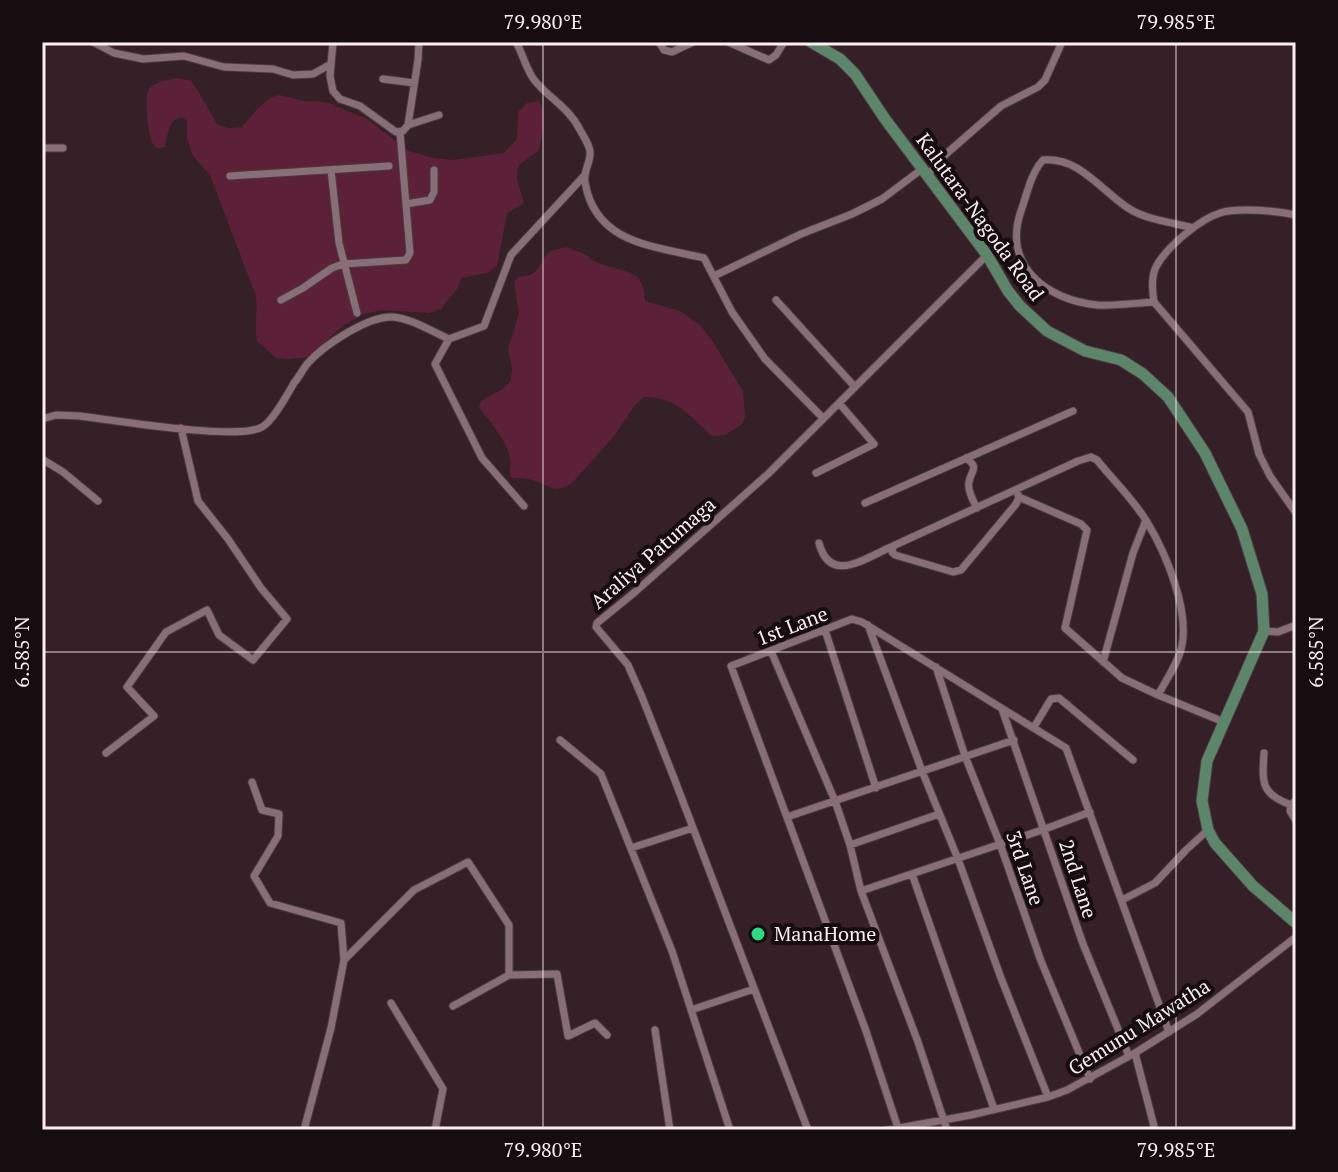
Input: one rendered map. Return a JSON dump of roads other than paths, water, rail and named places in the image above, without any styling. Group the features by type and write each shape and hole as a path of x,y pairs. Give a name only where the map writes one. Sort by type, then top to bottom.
{"main road":[{"name":"Kalutara-Nagoda Road","path":"811,42 840,59 855,74 987,255 1008,291 1035,321 1047,331 1085,351 1121,360 1143,374 1168,397 1205,453 1242,529 1262,594 1264,631 1207,761 1202,801 1208,830 1215,843 1253,886 1296,923"}],"street":[{"path":"93,42 114,53 143,59 184,56 224,67 273,69 293,75 313,74 331,64"},
{"path":"333,42 330,76 333,91 340,99 360,106 396,132 403,131 408,125 419,42"},
{"path":"516,42 535,81 566,110 580,129 590,152 584,176 587,193 605,224 628,239 704,258 732,312 765,359 823,418"},
{"path":"659,42 664,50 672,52 693,42"},
{"path":"728,42 769,60 784,42"},
{"path":"714,276 801,234 852,214 925,173 1001,106 1038,87 1045,80 1062,42"},
{"path":"383,79 414,83"},
{"path":"408,125 439,115"},
{"path":"281,300 343,264 406,260 410,253 400,132"},
{"path":"42,148 63,148"},
{"path":"1154,302 1097,305 1057,295 1043,287 1021,259 1015,244 1017,220 1036,168 1043,160 1053,159 1092,176 1129,209 1193,228"},
{"path":"230,176 389,166"},
{"path":"331,170 343,264 357,313"},
{"path":"406,204 430,200 434,192 434,170"},
{"path":"524,506 482,458 435,364 449,339 484,326 511,255 584,176"},
{"path":"1296,215 1285,212 1222,212 1198,224 1156,266 1152,288 1154,302 1248,412 1259,454 1296,513"},
{"name":"Araliya Patumaga","path":"808,1130 628,665 596,627 757,484 987,255"},
{"path":"776,300 855,387"},
{"path":"42,419 56,415 80,416 246,432 262,427 275,413 308,363 339,338 373,319 404,319 449,339"},
{"path":"816,473 874,444 839,403"},
{"path":"865,503 1073,411"},
{"path":"106,753 154,716 127,687 166,632 207,610 219,635 253,660 287,619 198,501 181,428"},
{"path":"819,543 822,552 834,566 845,567 1018,493 1091,457 1097,460 1146,520 1177,591 1182,648 1158,695"},
{"path":"966,458 974,468 969,487 977,508"},
{"path":"42,459 98,501"},
{"path":"891,547 895,555 953,572 961,570 1016,504 1018,493"},
{"path":"1018,493 1081,524 1087,530 1065,628 1122,678 1224,722"},
{"path":"1103,662 1133,553 1146,520"},
{"name":"1st Lane","path":"868,625 852,619 731,666 866,1031 898,1128"},
{"path":"868,625 1066,748 1169,1032"},
{"path":"868,625 1048,1097"},
{"path":"1264,631 1278,632 1296,625"},
{"path":"825,630 876,788"},
{"path":"771,651 835,801 861,891 918,1042 947,1130"},
{"name":"3rd Lane","path":"936,667 965,756 1041,961 1090,1079"},
{"path":"1034,727 1051,699 1059,698 1133,760"},
{"name":"2nd Lane","path":"1002,709 1083,944 1132,1054 1155,1130"},
{"path":"560,740 601,774 672,951 730,1130"},
{"path":"787,817 1014,740"},
{"path":"1264,753 1266,790 1276,799 1294,803 1290,811 1296,821"},
{"path":"252,782 262,810 279,814 278,836 254,876 270,903 341,923 344,960 331,1028 304,1130"},
{"path":"861,891 1090,812"},
{"path":"850,845 939,814"},
{"path":"631,848 693,828"},
{"path":"1122,900 1155,883 1208,830"},
{"path":"344,960 414,890 468,862 509,925 509,975"},
{"path":"912,874 994,1109"},
{"name":"Gemunu Mawatha","path":"888,1130 1048,1097 1067,1090 1197,1014 1296,937"},
{"path":"453,1006 509,975 557,974 568,1036 595,1023 607,1035"},
{"path":"691,1010 754,989"},
{"path":"391,1003 443,1089 435,1130"},
{"path":"655,1030 670,1130"}],"place":[{"name":"ManaHome","path":"758,934"}]}
